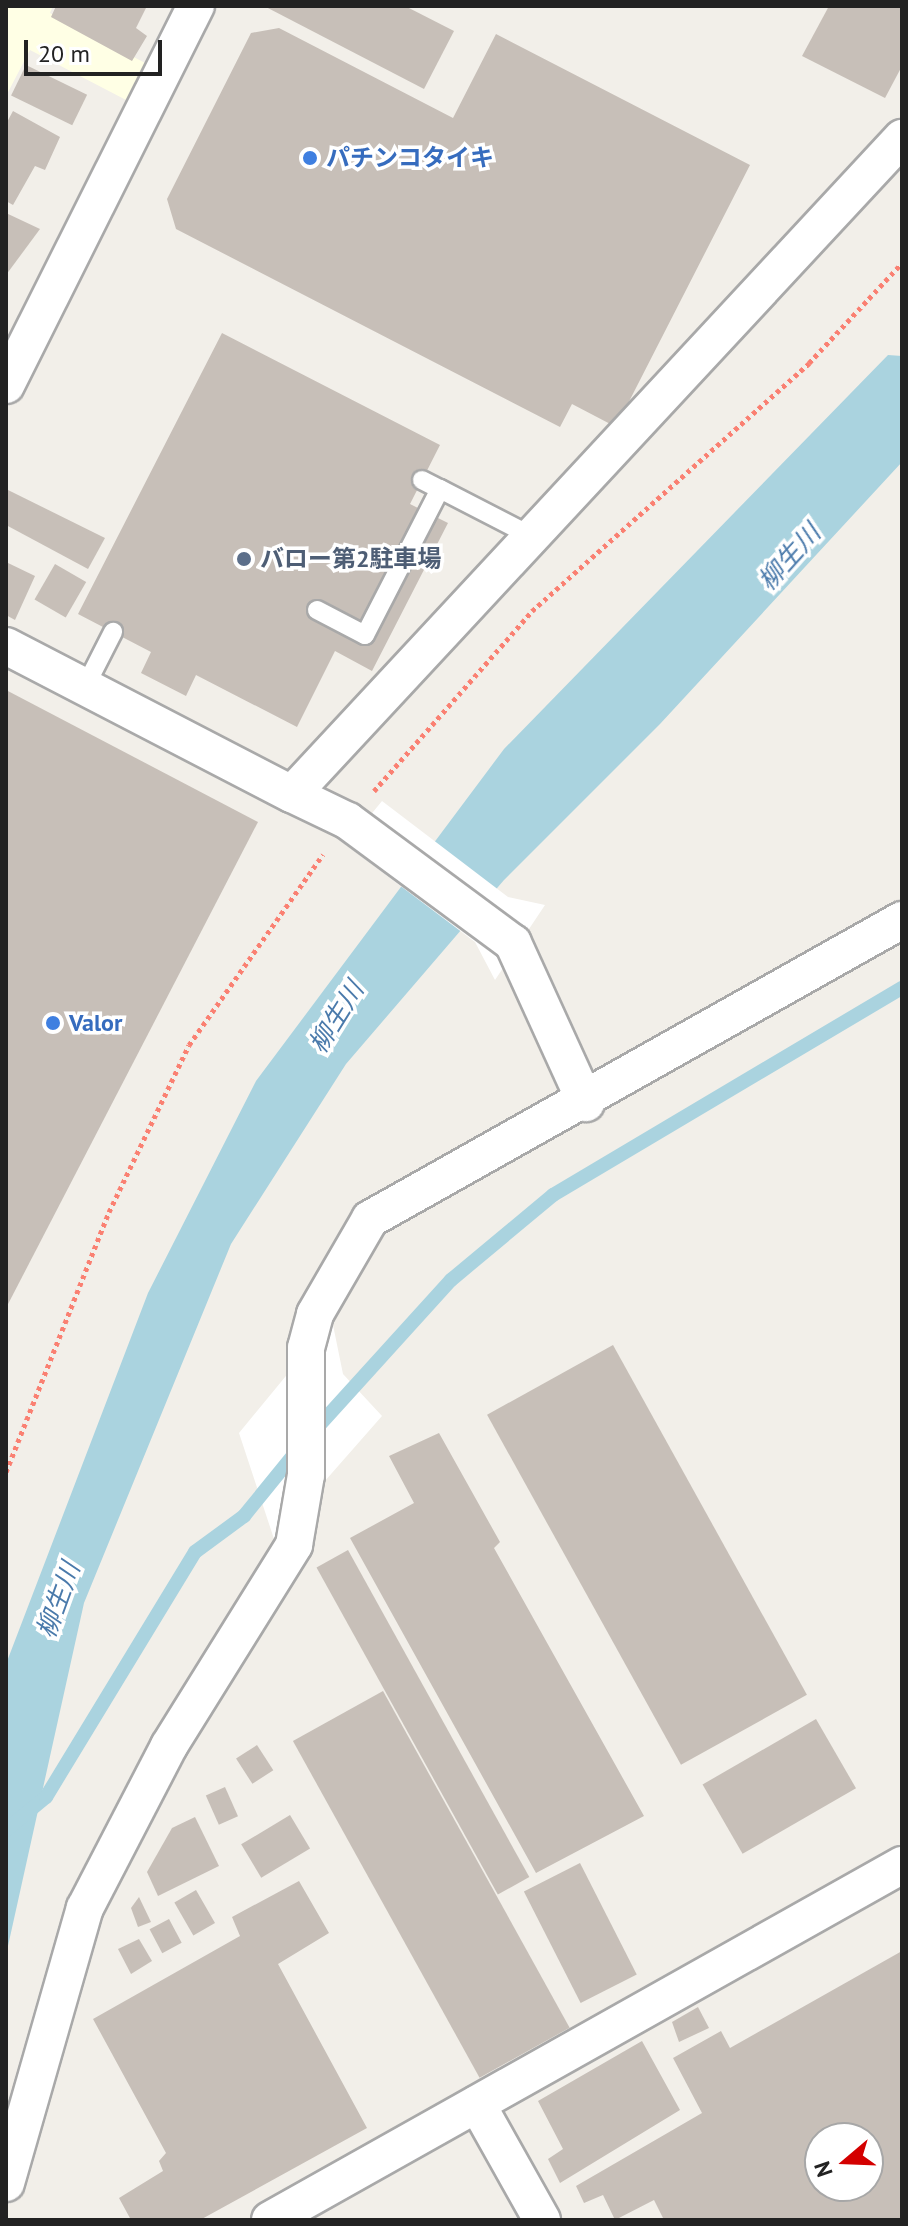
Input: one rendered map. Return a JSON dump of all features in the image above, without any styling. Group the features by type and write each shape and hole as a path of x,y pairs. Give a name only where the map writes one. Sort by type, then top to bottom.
{"street":[{"path":"6,385 196,6"},
{"path":"292,794 529,535 902,138"},
{"path":"6,646 353,825 513,943 586,1103"},
{"path":"6,2183 85,1908 169,1746 294,1545 304,1510 306,1348 315,1314 370,1219 586,1103 902,920"},
{"path":"270,2220 902,1865"},
{"path":"477,2104 542,2220"}],"lane":[{"path":"422,480 529,535"},
{"path":"317,610 365,635 440,489"},
{"path":"85,687 113,632"}],"path":[{"path":"6,1472 109,1212 189,1045 353,825 532,611 809,363 902,263"}],"shaded area":[{"path":"6,6 53,6 50,13 147,64 128,101 30,50 6,96"}],"water":[{"name":"柳生川","path":"888,355 902,356 902,462 660,724 504,880 346,1064 231,1244 84,1603 6,1955 6,1664 148,1293 256,1081 504,749"}],"pier":[{"path":"382,801 508,897 545,905 495,980 475,942 346,845"},
{"path":"332,1320 343,1374 382,1416 274,1539 239,1433"}],"building":[{"path":"56,6 147,6 136,28 147,36 132,61 51,17"},
{"path":"264,6 405,6 454,31 424,89"},
{"path":"829,6 902,6 902,66 885,98 802,56"},
{"path":"279,28 453,118 496,34 750,165 616,427 572,404 560,427 176,229 167,199 251,33"},
{"path":"26,65 87,95 72,125 11,96"},
{"path":"13,111 60,137 45,170 35,166 13,205 6,201 6,124"},
{"path":"6,213 40,229 6,275"},
{"name":"バロー第2駐車場","path":"222,333 440,445 410,504 448,523 372,671 335,651 297,727 196,675 186,696 141,673 151,652 78,614"},
{"path":"8,490 105,538 88,569 6,525"},
{"path":"6,562 35,576 15,620 6,615"},
{"path":"55,564 86,582 66,618 35,600"},
{"name":"Valor","path":"6,690 258,822 6,1308"},
{"path":"613,1345 807,1695 681,1765 487,1415"},
{"path":"439,1433 500,1542 494,1548 644,1816 536,1873 350,1538 414,1503 389,1456"},
{"path":"348,1550 529,1877 498,1895 317,1567"},
{"path":"383,1691 570,2028 480,2078 293,1741"},
{"path":"816,1719 856,1788 743,1854 703,1784"},
{"path":"257,1745 273,1770 252,1784 236,1759"},
{"path":"225,1787 238,1816 219,1825 206,1796"},
{"path":"290,1815 310,1848 261,1878 241,1844"},
{"path":"195,1817 219,1866 158,1896 147,1872 172,1828"},
{"path":"580,1863 637,1974 581,2003 524,1892"},
{"path":"299,1881 329,1933 278,1964 367,2128 200,2220 131,2220 119,2198 163,2171 159,2161 166,2153 93,2019 240,1936 232,1917"},
{"path":"196,1890 215,1923 193,1935 174,1902"},
{"path":"139,1897 151,1922 138,1927 131,1908"},
{"path":"169,1919 182,1943 162,1953 150,1929"},
{"path":"139,1939 152,1961 131,1974 118,1949"},
{"path":"902,1951 902,2220 664,2220 654,2200 615,2220 603,2195 584,2203 576,2186 702,2113 673,2058 721,2031 730,2048"},
{"path":"698,2007 709,2028 679,2042 672,2022"},
{"path":"642,2041 680,2110 560,2183 548,2159 563,2149 538,2101"}],"waterway":[{"path":"314,1431 451,1280 553,1195 902,988"},
{"path":"6,1830 46,1797 195,1552 244,1516 300,1447"}],"place":[{"name":"パチンコタイキ","path":"310,158"},
{"name":"バロー第2駐車場","path":"244,559"},
{"name":"Valor","path":"53,1023"}]}
